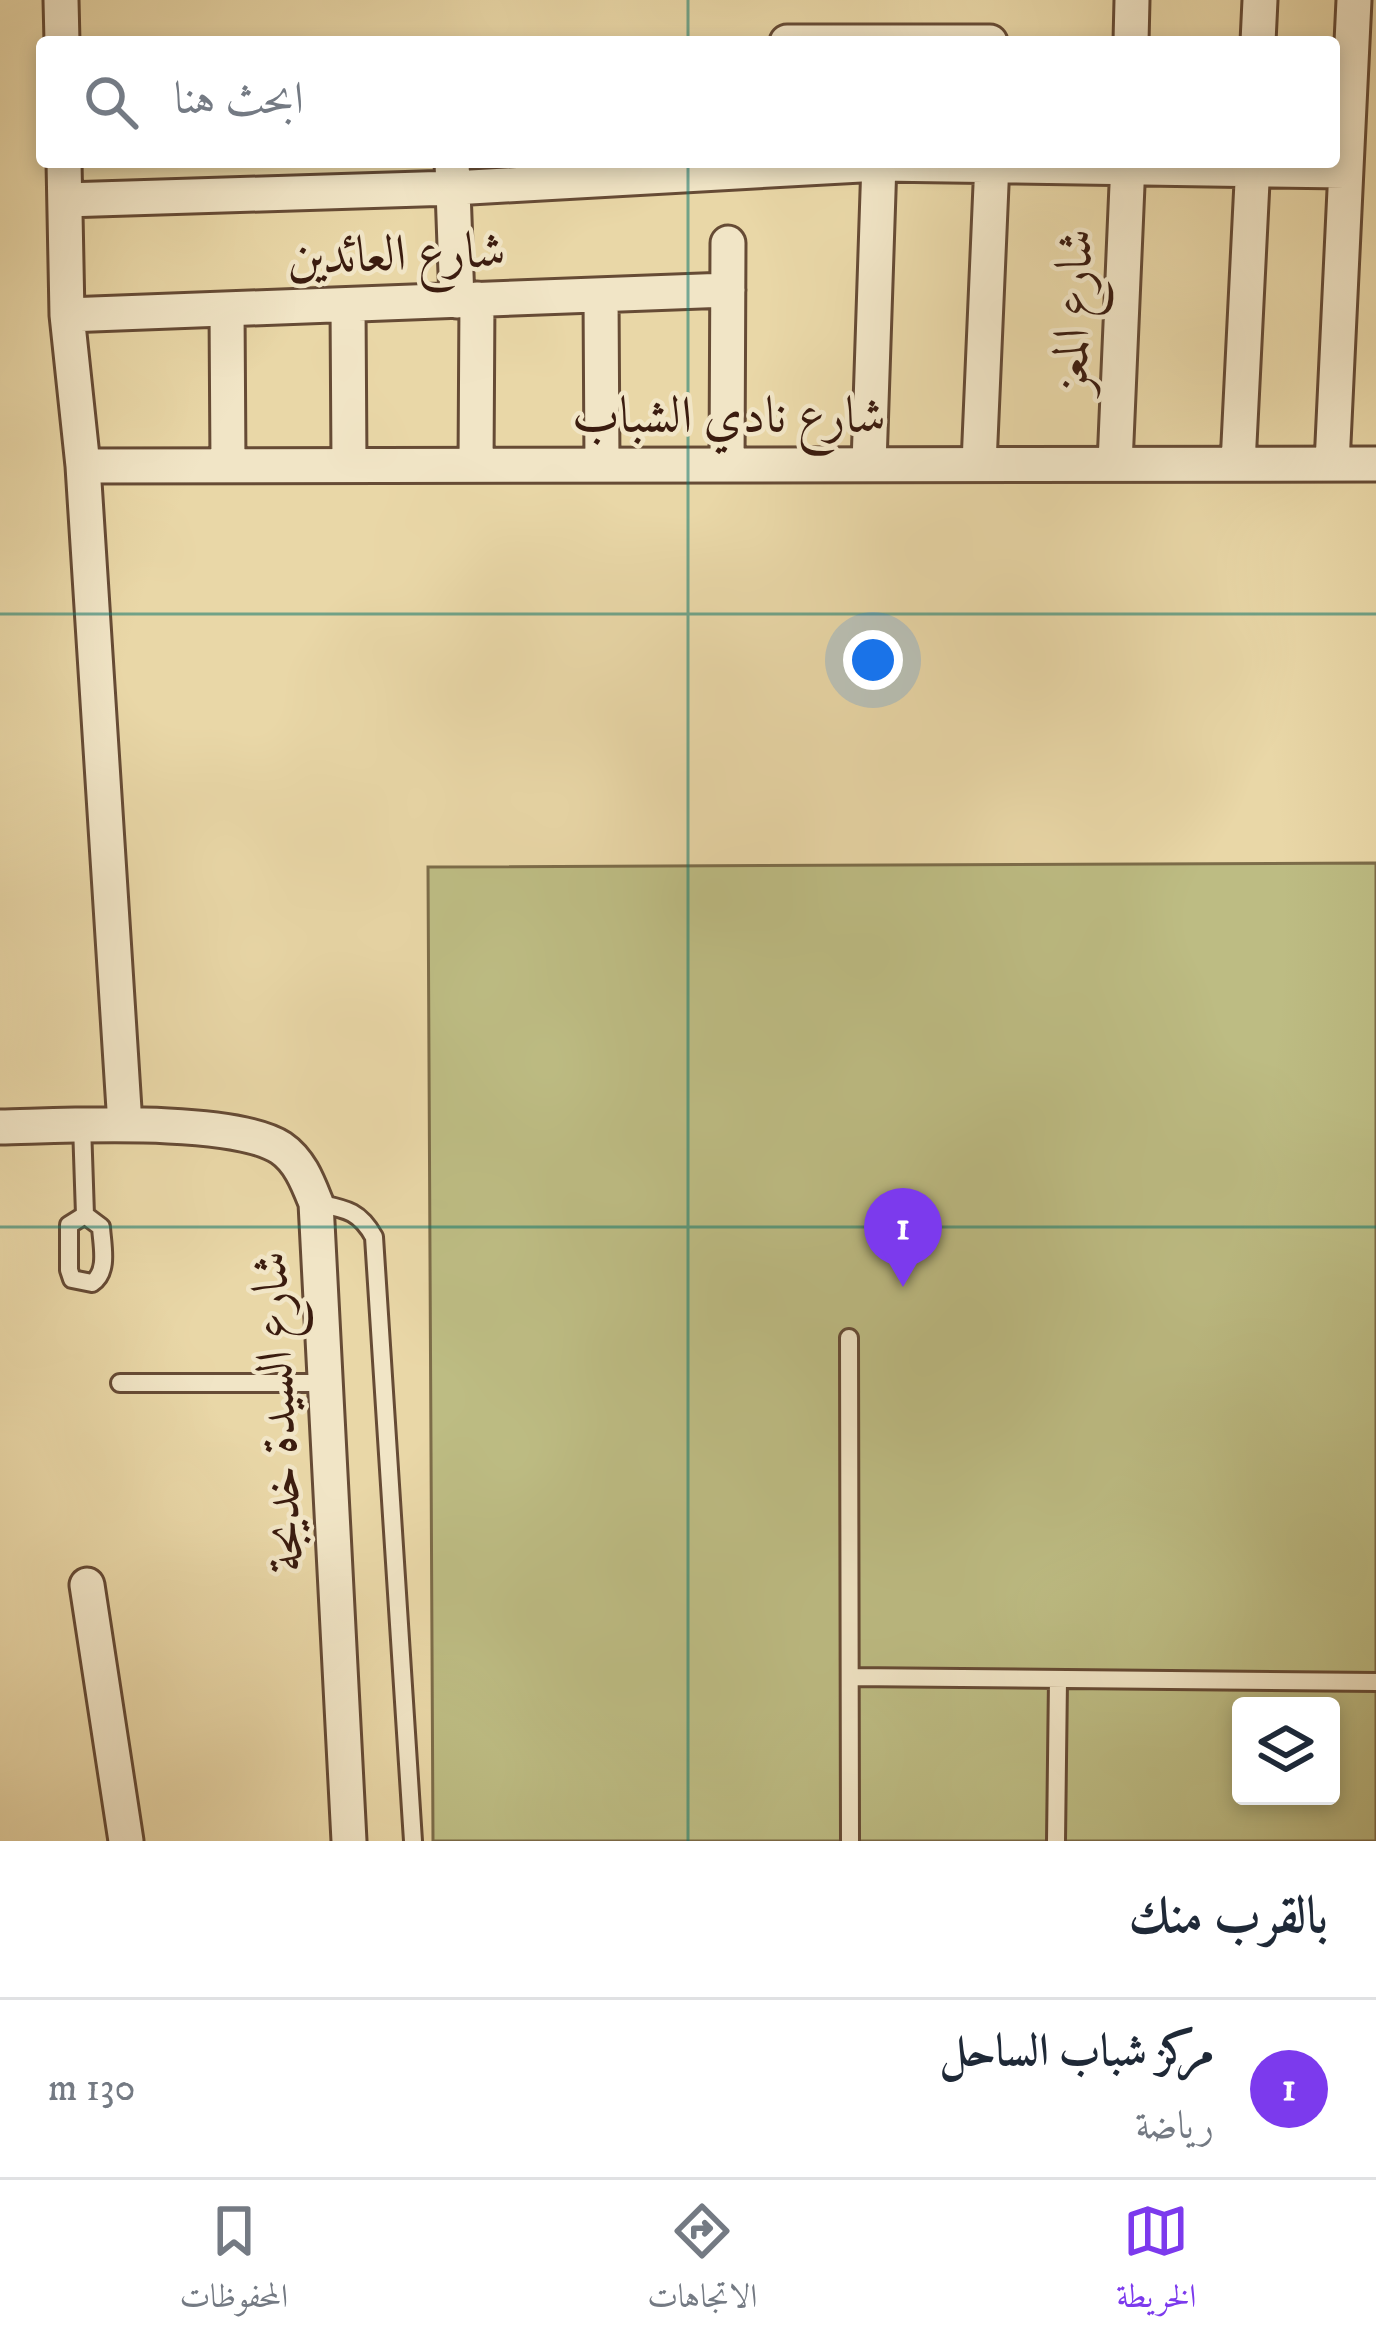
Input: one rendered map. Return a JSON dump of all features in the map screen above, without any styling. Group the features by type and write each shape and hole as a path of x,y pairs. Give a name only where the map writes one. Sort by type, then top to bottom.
{"street":[{"path":"61,0 62,36"},
{"path":"1131,36 1132,0"},
{"path":"1258,36 1261,0"},
{"path":"1332,464 1346,170 1363,73 1354,0"},
{"path":"64,168 67,315 83,466 125,1125"},
{"path":"65,200 453,175 702,168"},
{"path":"869,464 879,168"},
{"path":"979,464 992,168"},
{"name":"شارع المعز","path":"1115,464 1128,168"},
{"path":"1238,464 1252,168"},
{"path":"1308,168 1346,170"},
{"path":"453,175 467,300 476,465"},
{"path":"728,243 728,465"},
{"name":"شارع العائدين","path":"67,315 728,290"},
{"path":"601,295 602,465"},
{"path":"348,305 349,465"},
{"path":"227,309 228,466"},
{"name":"شارع نادي الشباب","path":"83,466 1376,464"},
{"name":"شارع السيدة خديجة","path":"0,1126 125,1125 243,1133 282,1149 302,1170 316,1203 349,1841"},
{"path":"87,1585 126,1841"}],"lane":[{"path":"82,1125 85,1215"},
{"path":"316,1203 364,1219 374,1237 413,1841"},
{"path":"849,1338 850,1841"},
{"path":"120,1383 325,1383"},
{"path":"850,1677 1376,1682"},
{"path":"1056,1841 1058,1679"}],"shaded area":[{"path":"1376,863 1376,1841 433,1841 428,867"}],"place":[{"name":"مركز شباب الساحل","path":"903,1287"}]}
